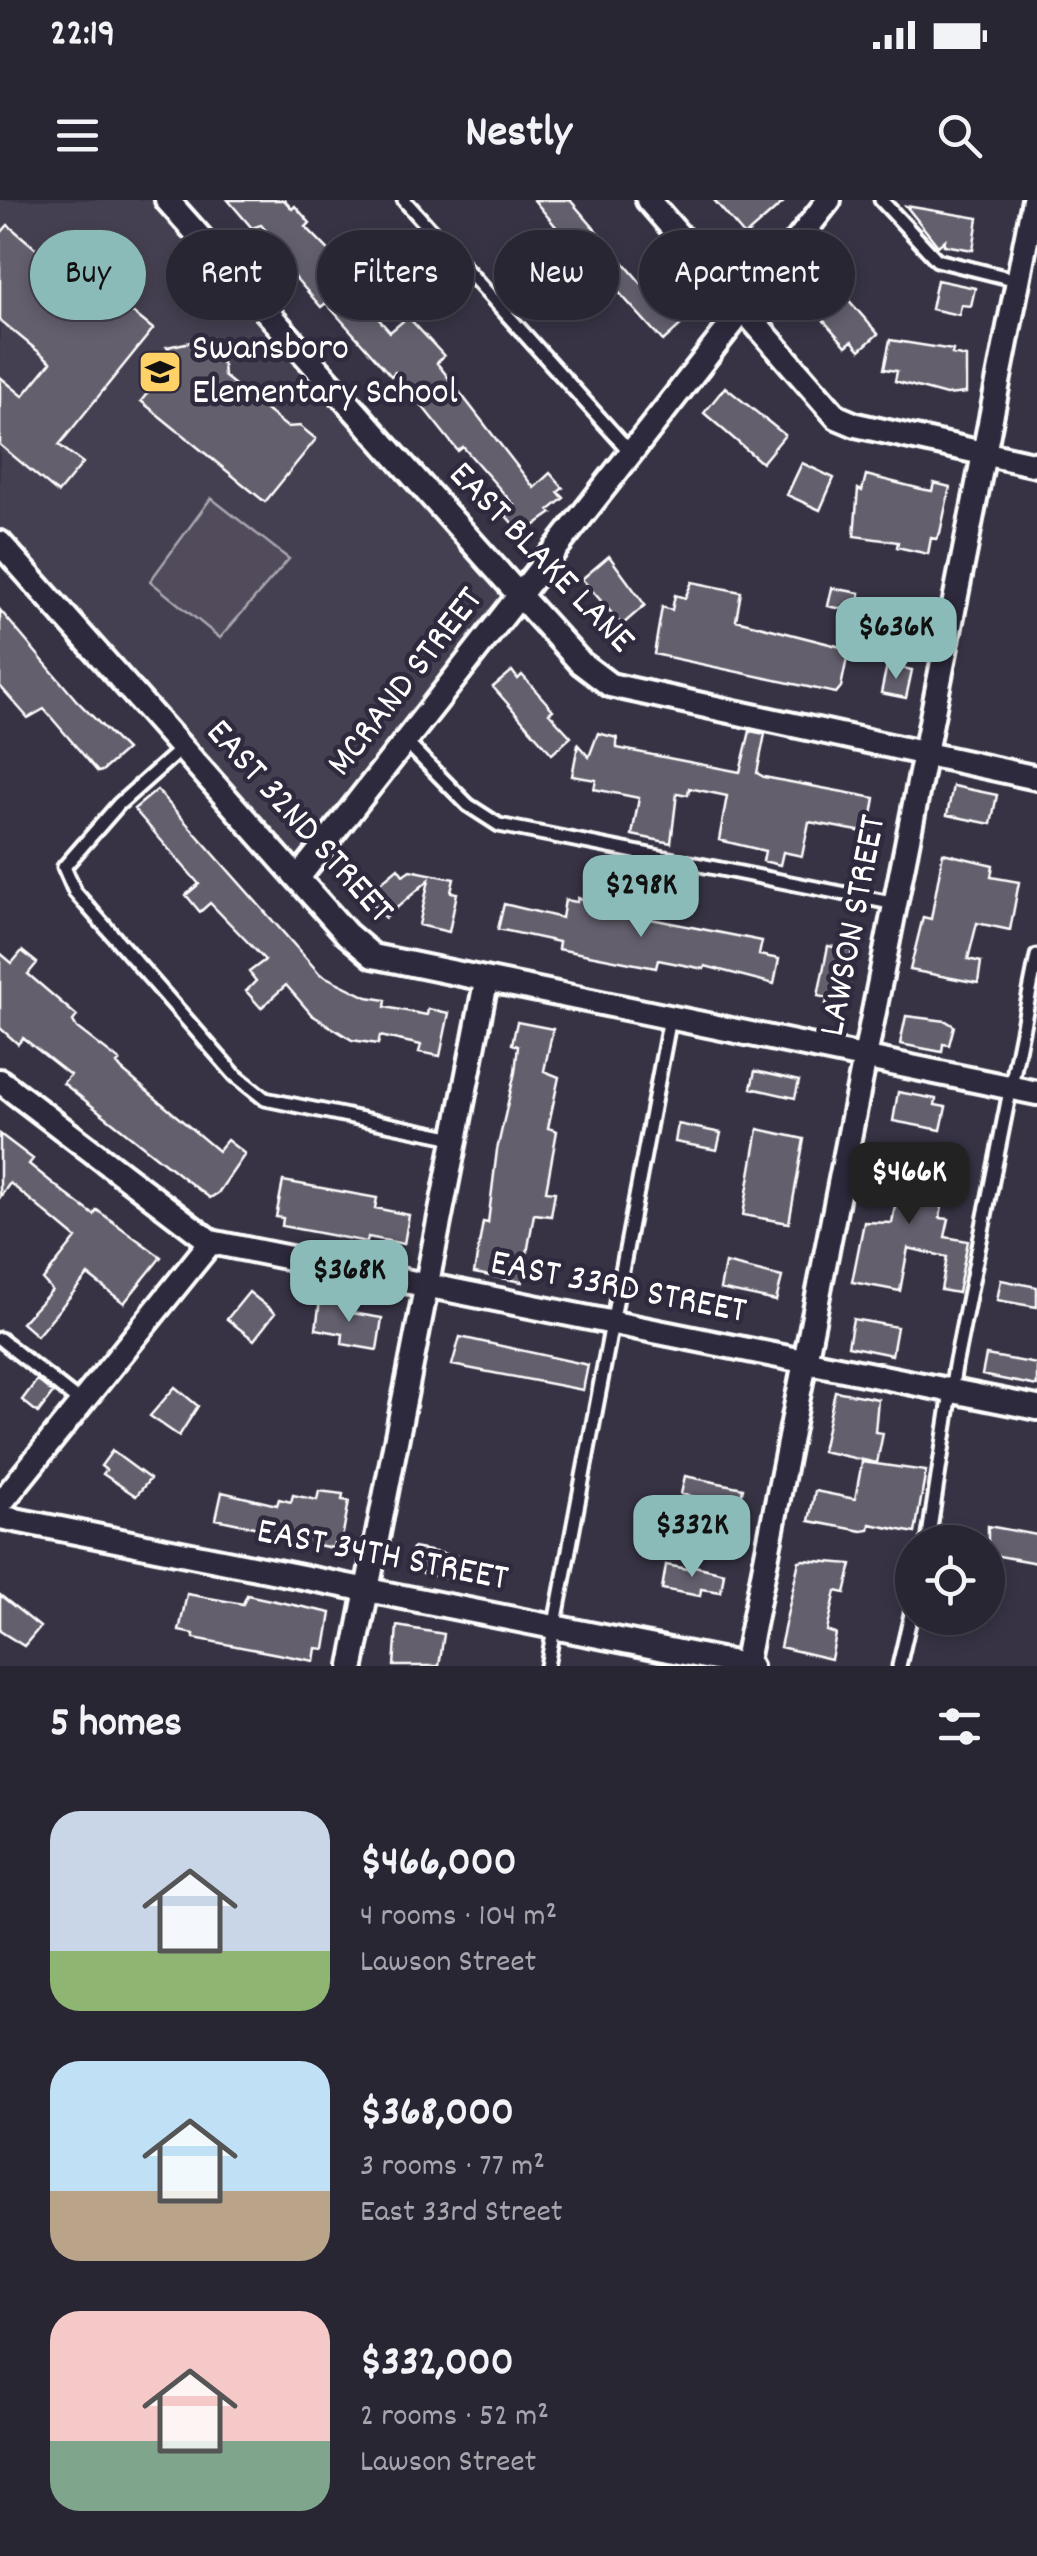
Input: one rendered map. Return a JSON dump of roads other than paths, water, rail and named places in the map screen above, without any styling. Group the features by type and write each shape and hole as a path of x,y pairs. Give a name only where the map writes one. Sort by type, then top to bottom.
{"street":[{"name":"EAST BLAKE LANE","path":"167,200 520,596 582,663 610,685 1037,778"},
{"path":"648,200 675,230"},
{"name":"MCRAND STREET","path":"806,230 829,200"},
{"name":"LAWSON STREET","path":"746,1666 1034,200"},
{"name":"MCRAND STREET","path":"298,878 738,320"},
{"path":"755,320 837,417 856,425 1037,465"},
{"name":"EAST 32ND STREET","path":"0,543 346,934 373,956 1037,1093"},
{"path":"352,1666 486,982"},
{"name":"EAST 33RD STREET","path":"0,1081 211,1242 1037,1408"},
{"path":"0,1504 211,1242"},
{"name":"EAST 34TH STREET","path":"0,1516 746,1666"}],"lane":[{"path":"404,200 632,454"},
{"path":"881,200 936,260 1017,280"},
{"path":"405,741 468,804 499,824 896,904"},
{"path":"182,748 119,804 64,867 75,892 235,1075 265,1099 456,1138"},
{"path":"929,1525 932,1490 954,1391 955,1366 1037,956"},
{"path":"547,1666 670,1018"},
{"path":"0,1339 81,1404"},
{"path":"899,1666 906,1635"}],"place":[{"name":"Swansboro Elementary School","path":"160,372"}]}
